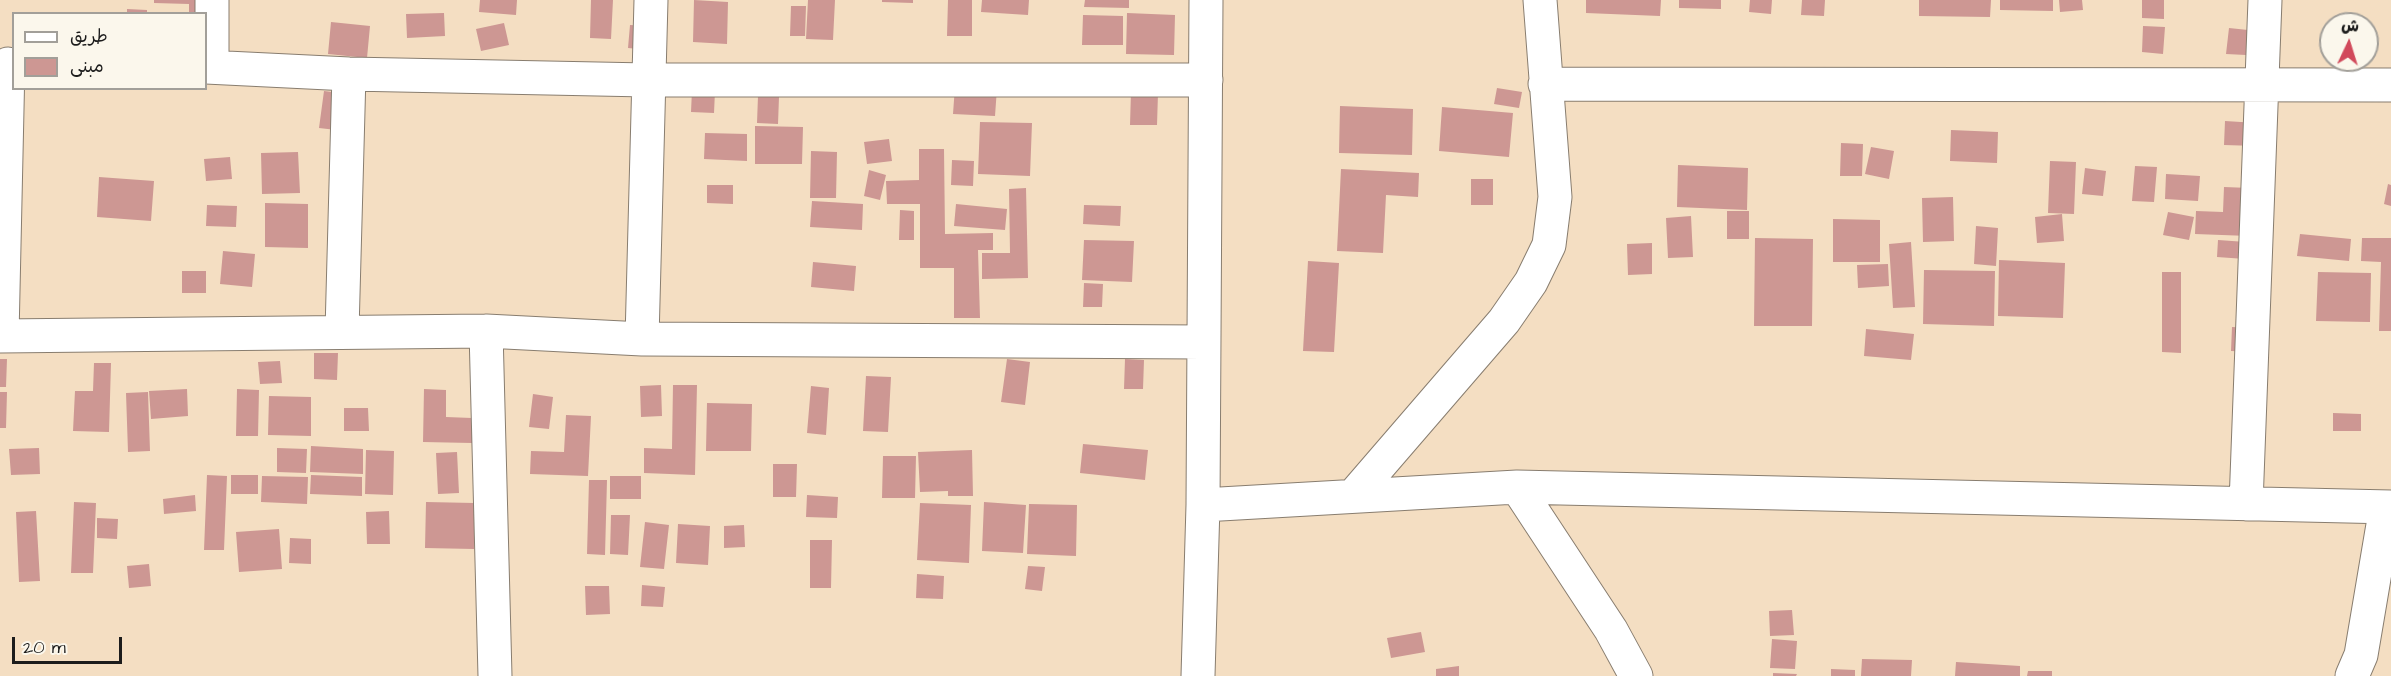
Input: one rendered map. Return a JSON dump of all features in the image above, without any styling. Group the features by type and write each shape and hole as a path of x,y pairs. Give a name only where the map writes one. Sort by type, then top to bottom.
{"street":[{"path":"212,0 209,67 349,74 647,80 1206,80"},
{"path":"642,339 647,80 651,0"},
{"path":"1198,676 1203,505 1206,0"},
{"path":"1353,496 1504,321 1531,282 1549,245 1554,197 1540,0"},
{"path":"2246,504 2265,0"},
{"path":"7,64 1,336 486,331 642,339 1203,342"},
{"path":"342,331 349,74"},
{"path":"1545,84 2391,85"},
{"path":"486,331 495,676"},
{"path":"1203,505 1516,487 2388,507 2361,655 2352,676"},
{"path":"1516,487 1611,630 1635,676"}],"building":[{"path":"154,0 217,0 207,13 189,12 189,4 154,3"},
{"path":"480,0 517,0 516,15 479,12"},
{"path":"591,0 613,0 611,39 590,38"},
{"path":"694,0 728,2 727,44 693,42"},
{"path":"808,0 835,0 833,40 806,39"},
{"path":"882,0 913,0 913,3 882,2"},
{"path":"948,0 972,0 972,36 947,36"},
{"path":"982,0 1029,0 1028,15 981,12"},
{"path":"1085,0 1129,0 1129,8 1084,7"},
{"path":"1586,0 1661,0 1660,16 1586,13"},
{"path":"1679,0 1721,0 1721,9 1679,8"},
{"path":"1750,0 1772,0 1771,14 1749,12"},
{"path":"1802,0 1825,0 1824,16 1801,15"},
{"path":"1919,0 1991,0 1990,17 1919,16"},
{"path":"2000,0 2053,0 2053,11 2000,10"},
{"path":"2059,0 2082,0 2083,10 2060,12"},
{"path":"2142,0 2164,0 2164,19 2142,18"},
{"path":"791,6 806,6 805,36 790,36"},
{"path":"127,9 147,10 147,12 127,12"},
{"path":"444,13 445,36 407,38 406,14"},
{"path":"1127,13 1175,15 1174,55 1126,54"},
{"path":"1083,15 1123,16 1123,45 1082,45"},
{"path":"331,22 370,26 367,58 328,54"},
{"path":"504,23 509,45 481,51 476,29"},
{"path":"630,25 651,26 650,50 628,48"},
{"path":"2143,26 2165,27 2163,54 2142,52"},
{"path":"2229,28 2248,30 2246,55 2226,54"},
{"path":"955,86 997,88 995,116 953,114"},
{"path":"1497,88 1522,92 1519,108 1494,104"},
{"path":"692,90 715,91 714,113 691,112"},
{"path":"324,91 349,94 345,131 319,128"},
{"path":"1131,92 1158,93 1157,125 1130,125"},
{"path":"758,96 779,97 778,124 757,123"},
{"path":"1340,106 1413,109 1412,155 1339,153"},
{"path":"1442,107 1513,113 1509,157 1439,151"},
{"path":"2225,121 2257,123 2256,146 2224,145"},
{"path":"980,122 1032,123 1030,176 978,174"},
{"path":"755,126 803,127 802,164 755,164"},
{"path":"1951,130 1998,132 1997,163 1950,161"},
{"path":"705,133 747,134 747,161 704,159"},
{"path":"889,139 892,161 867,164 864,142"},
{"path":"1841,143 1863,144 1862,176 1840,176"},
{"path":"1871,147 1894,151 1889,179 1865,174"},
{"path":"919,149 944,149 945,234 993,233 993,250 978,250 980,318 954,318 954,268 920,268 920,204 887,204 886,181 919,180"},
{"path":"811,151 837,152 836,198 810,198"},
{"path":"298,152 300,193 262,194 261,153"},
{"path":"230,157 232,179 206,181 204,159"},
{"path":"952,160 974,161 973,186 951,185"},
{"path":"2050,161 2076,162 2074,214 2048,213"},
{"path":"1678,165 1748,168 1747,210 1677,207"},
{"path":"2135,166 2157,167 2154,202 2132,201"},
{"path":"2085,168 2106,171 2103,196 2082,194"},
{"path":"1341,169 1419,173 1418,197 1386,195 1383,253 1337,251"},
{"path":"869,170 886,175 880,200 864,196"},
{"path":"2166,174 2200,176 2198,201 2165,199"},
{"path":"99,177 154,181 151,221 97,217"},
{"path":"1471,179 1493,179 1493,205 1471,205"},
{"path":"2388,184 2391,185 2391,206 2384,204"},
{"path":"707,185 733,185 733,204 707,203"},
{"path":"2224,187 2250,188 2249,236 2195,234 2196,211 2223,212"},
{"path":"1026,188 1028,278 982,279 982,253 1010,253 1009,189"},
{"path":"1953,197 1954,241 1923,242 1922,198"},
{"path":"812,201 863,204 862,230 810,227"},
{"path":"265,203 308,204 308,248 265,247"},
{"path":"956,204 1007,209 1005,230 954,226"},
{"path":"207,205 237,206 236,227 206,226"},
{"path":"1084,205 1121,206 1120,226 1083,224"},
{"path":"900,210 914,211 914,240 899,240"},
{"path":"1727,211 1749,211 1749,239 1727,239"},
{"path":"2168,212 2194,217 2189,240 2163,235"},
{"path":"2062,214 2064,241 2037,243 2035,217"},
{"path":"1691,216 1693,257 1668,258 1666,218"},
{"path":"1833,219 1880,220 1880,262 1833,262"},
{"path":"1976,226 1998,228 1996,266 1974,264"},
{"path":"2300,234 2351,239 2349,261 2297,256"},
{"path":"1755,238 1813,239 1812,326 1754,326"},
{"path":"2362,238 2391,238 2391,331 2379,331 2381,262 2361,261"},
{"path":"1084,240 1134,241 1132,282 1082,280"},
{"path":"2218,240 2246,242 2245,259 2217,257"},
{"path":"1911,242 1915,307 1893,308 1889,244"},
{"path":"1652,243 1652,274 1628,275 1627,244"},
{"path":"223,251 255,254 252,287 220,284"},
{"path":"1999,260 2065,263 2063,318 1998,316"},
{"path":"1308,261 1339,263 1334,352 1303,351"},
{"path":"813,262 856,266 854,291 811,287"},
{"path":"1888,264 1889,286 1858,288 1857,265"},
{"path":"1924,270 1995,271 1994,326 1923,324"},
{"path":"182,271 206,271 206,293 182,293"},
{"path":"2162,272 2181,272 2181,353 2162,352"},
{"path":"2318,272 2371,273 2370,322 2316,321"},
{"path":"1084,283 1103,284 1102,307 1083,307"},
{"path":"2232,327 2255,328 2255,352 2231,351"},
{"path":"1866,329 1914,334 1911,360 1864,356"},
{"path":"314,353 338,353 337,380 314,379"},
{"path":"0,359 7,359 6,387 0,387"},
{"path":"1007,359 1030,362 1025,405 1001,402"},
{"path":"1125,359 1144,360 1143,389 1124,389"},
{"path":"280,361 282,383 260,384 258,362"},
{"path":"94,363 111,363 109,432 73,431 75,391 93,391"},
{"path":"866,376 891,377 888,432 863,431"},
{"path":"661,385 662,416 641,417 640,386"},
{"path":"673,385 697,385 695,475 644,473 644,448 672,449"},
{"path":"811,386 829,388 826,435 807,433"},
{"path":"187,389 188,416 151,419 149,391"},
{"path":"237,389 259,390 258,436 236,436"},
{"path":"424,389 446,390 446,417 472,418 472,443 423,442"},
{"path":"0,392 7,392 6,428 0,428"},
{"path":"148,392 150,451 128,452 126,393"},
{"path":"533,394 553,397 549,429 529,427"},
{"path":"269,396 311,397 311,436 268,435"},
{"path":"707,403 752,404 751,451 706,451"},
{"path":"344,408 368,408 369,431 344,431"},
{"path":"2333,413 2361,414 2361,431 2333,431"},
{"path":"566,415 591,416 588,476 530,474 531,451 564,452"},
{"path":"1083,444 1148,450 1145,480 1080,473"},
{"path":"311,446 363,449 363,474 310,472"},
{"path":"39,448 40,474 11,475 9,449"},
{"path":"277,448 307,449 306,473 277,472"},
{"path":"366,450 394,451 393,495 365,494"},
{"path":"972,450 973,496 948,496 948,491 920,492 918,452"},
{"path":"457,452 459,493 438,494 436,453"},
{"path":"883,456 916,456 915,498 882,498"},
{"path":"773,464 797,464 796,497 773,497"},
{"path":"207,475 227,476 224,550 204,550"},
{"path":"231,475 258,475 258,494 231,494"},
{"path":"311,475 362,477 362,496 310,494"},
{"path":"262,476 308,477 307,504 261,502"},
{"path":"610,476 641,476 641,499 610,499"},
{"path":"589,480 607,480 605,555 587,554"},
{"path":"195,495 196,511 164,514 163,499"},
{"path":"807,495 838,497 837,518 806,517"},
{"path":"74,502 96,503 93,573 71,573"},
{"path":"426,502 474,503 474,549 425,548"},
{"path":"984,502 1026,505 1023,553 982,551"},
{"path":"920,503 971,505 969,563 917,560"},
{"path":"1029,504 1077,505 1076,556 1027,554"},
{"path":"36,511 40,581 19,582 16,512"},
{"path":"389,511 390,544 367,544 366,512"},
{"path":"611,515 630,515 628,555 610,554"},
{"path":"97,518 118,519 117,539 97,538"},
{"path":"645,522 669,525 664,569 640,567"},
{"path":"678,524 710,526 708,565 676,563"},
{"path":"744,525 745,547 724,548 724,526"},
{"path":"279,529 282,569 239,572 236,532"},
{"path":"290,538 311,539 311,564 289,563"},
{"path":"810,540 832,540 831,588 810,588"},
{"path":"149,564 151,586 129,588 127,566"},
{"path":"1028,566 1045,567 1042,591 1025,589"},
{"path":"917,574 944,576 943,599 916,598"},
{"path":"642,585 665,587 663,607 641,606"},
{"path":"585,586 609,586 610,614 586,615"},
{"path":"1792,610 1794,635 1770,636 1769,611"},
{"path":"1421,632 1425,652 1391,658 1387,638"},
{"path":"1772,639 1797,641 1795,669 1770,668"},
{"path":"1862,659 1912,660 1911,676 1861,676"},
{"path":"1956,662 2020,666 2020,676 1955,676"},
{"path":"1459,666 1459,676 1436,676 1436,669"},
{"path":"1831,669 1855,670 1855,676 1831,676"},
{"path":"2028,671 2052,671 2052,676 2027,676"},
{"path":"1773,673 1797,674 1796,676 1773,676"}]}
